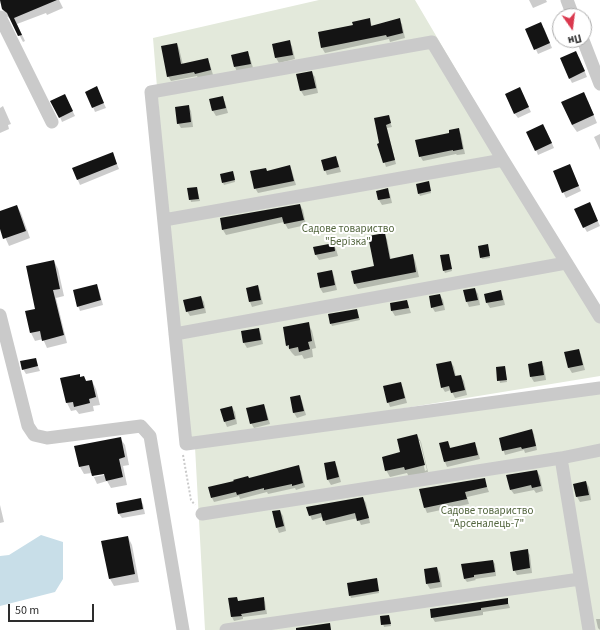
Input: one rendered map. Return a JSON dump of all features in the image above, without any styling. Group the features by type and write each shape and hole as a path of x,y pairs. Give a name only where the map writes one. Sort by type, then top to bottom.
{"street":[{"path":"0,17 52,122"},
{"path":"600,317 432,42 151,92 186,444 600,388"},
{"path":"586,48 600,84"},
{"path":"164,220 503,160"},
{"path":"176,334 566,263"},
{"path":"0,315 28,426 34,435 47,438 141,426 150,436 183,630"},
{"path":"202,514 561,458 600,450"},
{"path":"561,458 589,630"},
{"path":"226,630 580,579"}],"path":[{"path":"186,444 183,455 191,500 202,514"}],"green space":[{"name":"Садове товариство \"Берізка\"","path":"319,0 415,0 600,314 600,376 186,444 153,38"},
{"name":"Садове товариство \"Арсеналець-7\"","path":"600,389 600,630 205,630 195,447"}],"water":[{"path":"41,535 63,542 63,579 55,592 0,606 0,556 9,555"}],"building":[{"path":"0,0 57,0 14,18 22,35 18,36 7,13 2,9"},
{"path":"370,18 371,26 400,18 403,33 321,48 318,32 353,25 352,22"},
{"path":"541,22 550,43 534,50 525,29"},
{"path":"290,40 293,55 275,58 272,44"},
{"path":"177,43 181,64 208,58 211,70 195,74 194,72 167,77 161,46"},
{"path":"248,51 251,64 234,67 231,55"},
{"path":"576,51 585,71 569,79 560,58"},
{"path":"312,71 316,88 300,91 296,74"},
{"path":"97,86 104,103 92,108 85,92"},
{"path":"520,87 529,107 514,114 505,94"},
{"path":"584,92 594,115 572,125 561,102"},
{"path":"65,94 73,111 59,118 50,101"},
{"path":"223,96 226,108 212,111 209,99"},
{"path":"189,105 191,122 177,124 175,107"},
{"path":"389,115 391,123 386,125 395,160 383,163 377,144 379,143 374,118"},
{"path":"543,124 552,143 535,151 526,132"},
{"path":"459,128 463,149 419,157 415,140 449,133 449,130"},
{"path":"113,152 117,164 77,180 72,168"},
{"path":"336,156 339,167 324,171 321,160"},
{"path":"570,164 579,186 562,193 553,171"},
{"path":"290,165 294,181 254,189 250,171 266,168 267,171"},
{"path":"233,171 235,180 222,183 220,174"},
{"path":"429,181 431,191 418,194 416,184"},
{"path":"197,187 199,199 189,200 187,188"},
{"path":"388,188 390,198 378,200 376,191"},
{"path":"590,202 598,221 583,228 574,209"},
{"path":"300,204 304,220 284,224 282,217 222,230 220,218"},
{"path":"17,205 26,231 3,239 0,229 0,211"},
{"path":"385,233 390,259 413,254 416,272 354,284 351,271 374,266 368,236"},
{"path":"334,243 335,251 315,255 313,247"},
{"path":"488,244 490,256 480,258 478,246"},
{"path":"449,254 452,269 443,271 440,255"},
{"path":"54,260 60,289 53,290 64,335 42,341 40,331 30,333 25,311 35,309 26,266"},
{"path":"332,270 335,285 320,288 317,273"},
{"path":"97,284 101,300 77,307 73,290"},
{"path":"258,285 261,300 249,302 246,288"},
{"path":"475,288 478,300 466,302 463,290"},
{"path":"501,290 503,300 486,303 484,294"},
{"path":"440,294 443,305 431,308 429,296"},
{"path":"201,296 204,308 186,312 183,300"},
{"path":"407,300 409,308 391,311 390,303"},
{"path":"357,309 359,318 330,324 328,314"},
{"path":"309,322 312,341 308,342 310,349 299,352 298,347 289,349 289,345 286,346 283,327"},
{"path":"259,328 261,340 243,343 241,331"},
{"path":"579,349 583,365 568,368 564,352"},
{"path":"36,358 38,366 22,370 20,361"},
{"path":"451,361 455,376 461,375 465,390 451,393 449,386 441,388 436,364"},
{"path":"542,361 544,375 530,377 528,364"},
{"path":"505,366 507,380 497,381 496,367"},
{"path":"80,374 80,377 84,376 86,381 92,380 96,397 89,399 90,403 74,407 73,402 66,403 60,378"},
{"path":"401,382 405,398 387,403 383,386"},
{"path":"300,395 304,411 293,413 290,397"},
{"path":"264,404 268,420 250,424 246,408"},
{"path":"232,406 235,419 224,422 220,409"},
{"path":"532,429 536,446 502,451 499,438"},
{"path":"417,434 425,465 405,470 404,467 385,471 382,457 400,452 397,439"},
{"path":"121,437 125,457 119,459 123,477 106,481 104,474 92,476 89,465 79,467 74,446"},
{"path":"448,441 450,448 475,442 478,455 444,462 439,443"},
{"path":"335,461 339,477 327,480 324,463"},
{"path":"299,465 303,483 264,490 264,488 237,495 236,492 211,498 208,487 248,476 249,478"},
{"path":"537,470 541,486 532,488 531,485 510,490 506,475"},
{"path":"485,478 487,487 465,492 467,499 424,508 419,489"},
{"path":"586,481 589,495 576,497 573,484"},
{"path":"363,497 369,518 357,521 355,513 323,521 321,513 309,516 306,507"},
{"path":"141,498 143,509 118,514 116,503"},
{"path":"280,510 284,526 276,528 272,511"},
{"path":"128,536 135,574 109,579 101,541"},
{"path":"528,549 530,568 513,571 510,552"},
{"path":"493,560 495,572 474,575 474,577 464,579 461,564"},
{"path":"437,567 440,582 426,584 424,569"},
{"path":"377,578 379,591 349,596 347,583"},
{"path":"237,597 238,601 264,597 265,610 241,614 242,616 231,617 228,598"},
{"path":"508,598 508,604 431,618 430,609"},
{"path":"389,615 391,624 381,625 380,616"},
{"path":"330,623 331,630 296,630 296,628"}]}
